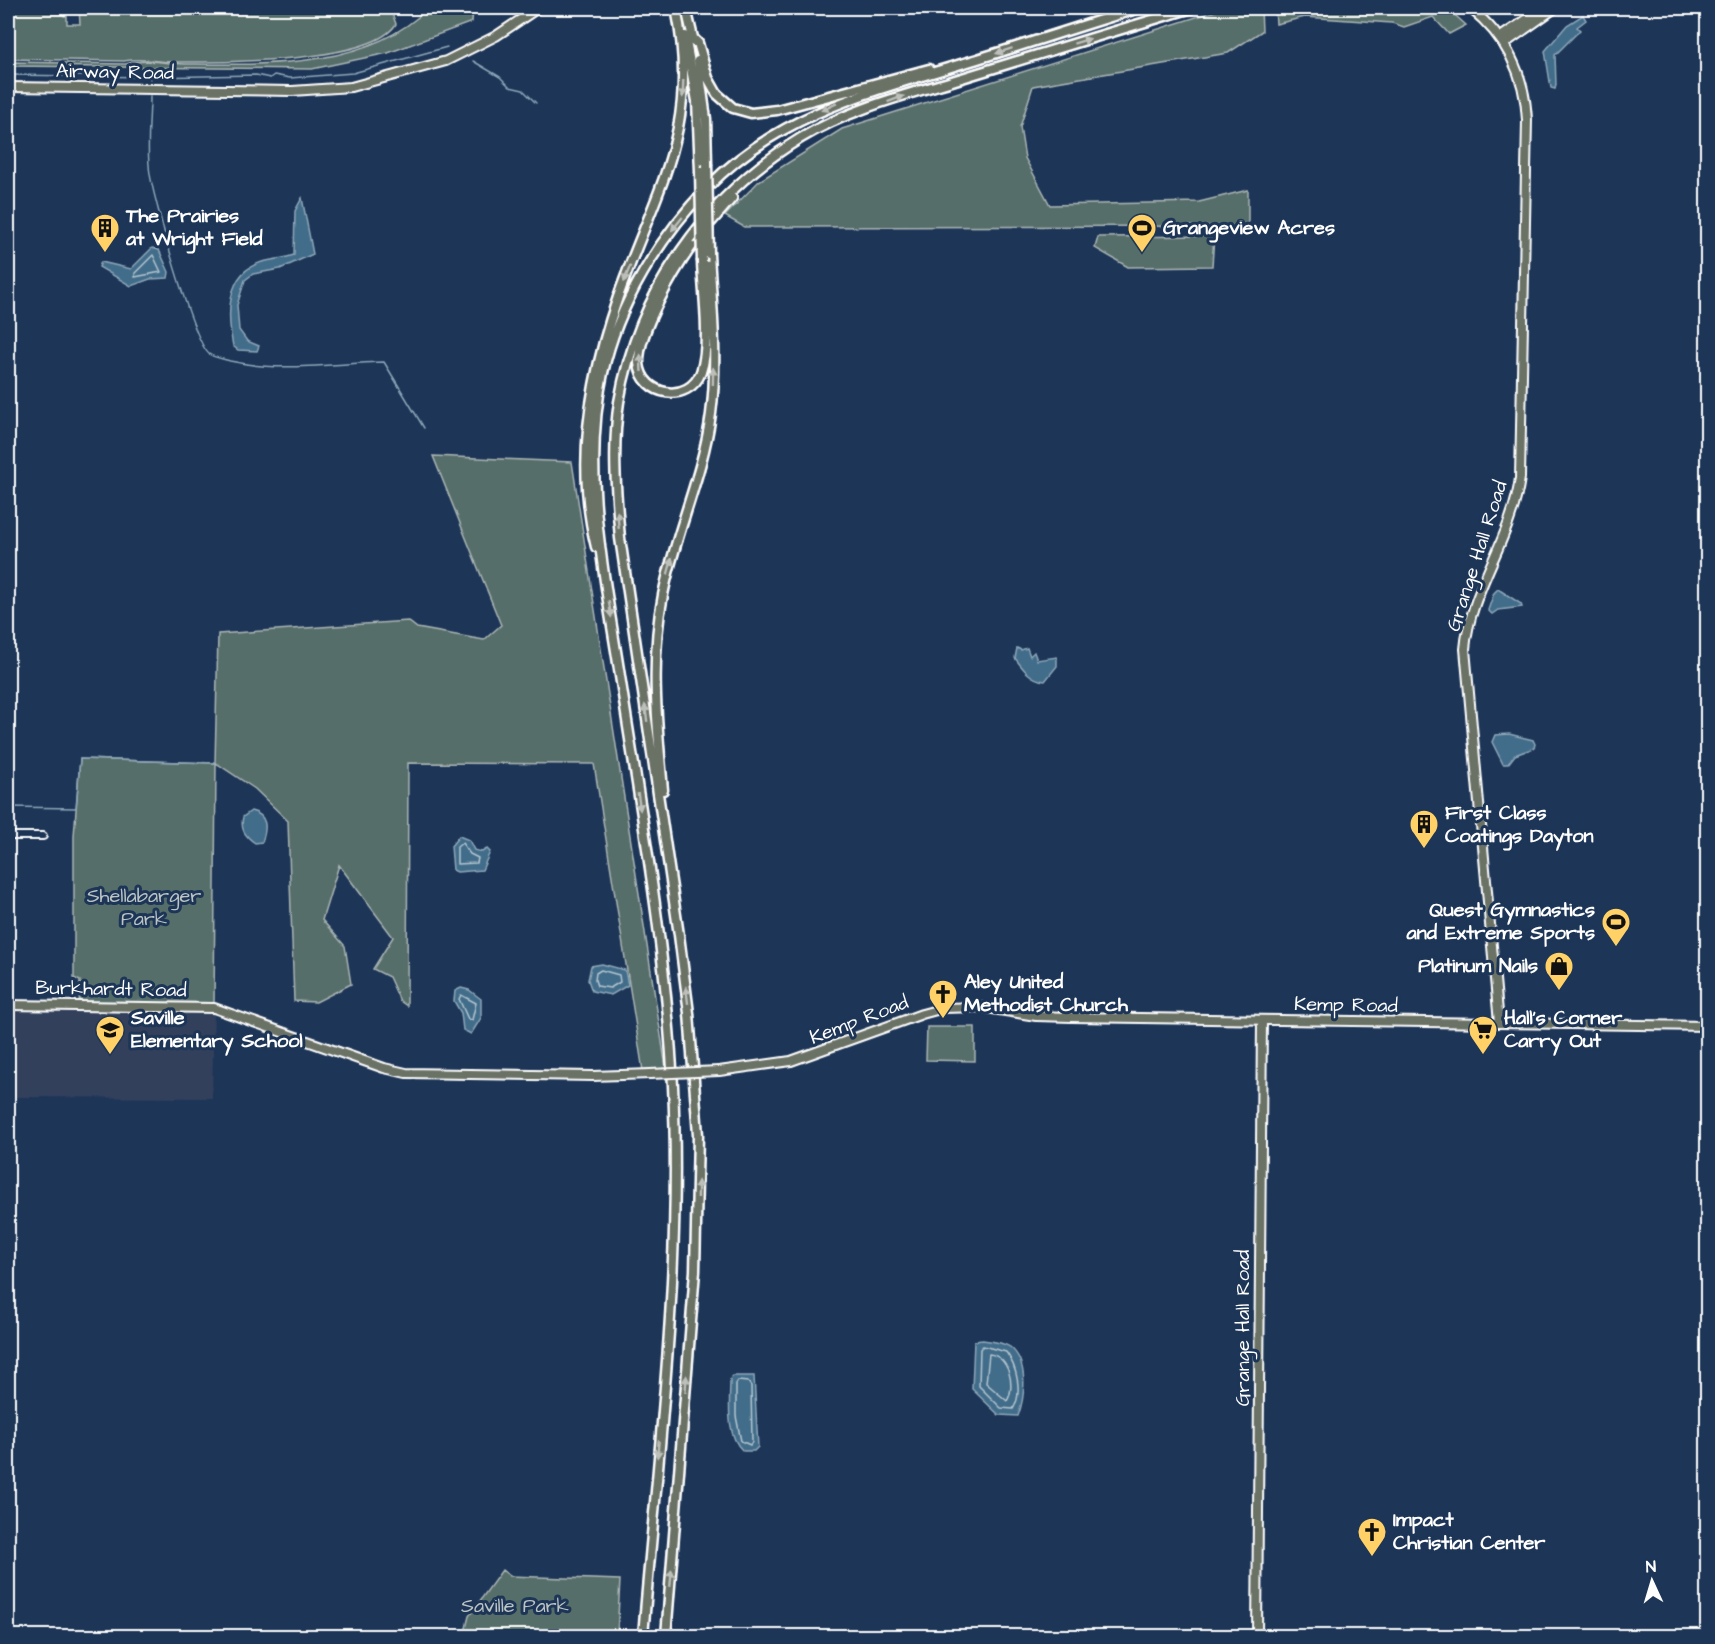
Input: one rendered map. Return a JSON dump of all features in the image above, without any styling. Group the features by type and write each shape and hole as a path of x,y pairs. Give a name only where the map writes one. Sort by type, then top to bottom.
{"highway":[{"path":"607,589 592,531 589,504 587,460 589,414 603,342 619,295 665,181 677,142 684,86 680,8"},
{"path":"680,8 695,87 700,171 702,262 705,339 701,372 692,385 684,391 669,393 659,391 644,379 640,357 654,314 674,273 706,227 742,187 803,136"},
{"path":"667,854 656,699 657,638 668,574 711,411 713,360 705,108 694,39 680,8"},
{"path":"643,1636 674,1253 673,1084 665,998 638,794 596,506 596,417 603,372 628,301 672,228 710,185 771,136 843,100 1140,8"},
{"path":"666,1636 695,1271 698,1156 689,1013 620,538 615,480 619,404 628,358 642,319 673,263 734,188 765,161 803,136 903,96 1192,8"},
{"path":"694,39 698,43 708,78 717,94 733,108 751,113 777,110 893,76 985,57"}],"main road":[{"name":"Airway Road","path":"8,87 221,91 315,90 370,84 433,66 465,53 538,8"},
{"name":"Grange Hall Road","path":"1470,8 1502,41 1516,68 1526,109 1521,459 1518,490 1511,519 1470,621 1465,650 1499,1023"},
{"path":"1502,41 1544,8"},
{"path":"1502,41 1555,8"},
{"name":"Burkhardt Road","path":"8,1005 214,1008"},
{"name":"Kemp Road","path":"214,1008 384,1068 406,1073 593,1076 719,1071 791,1062 944,1008 980,1007 1048,1017 1707,1026"},
{"name":"Grange Hall Road","path":"1257,1636 1262,1020"}],"street":[{"path":"8,836 43,836"}],"shaded area":[{"name":"Saville Elementary School","path":"8,1005 214,1008 212,1098 8,1097"}],"green space":[{"path":"8,8 63,8 64,16 67,16 67,24 80,24 79,8 390,8 396,24 381,37 357,47 327,54 292,58 195,62 8,59"},
{"path":"428,8 449,8 450,11 473,8 472,22 388,53 312,69 8,66 8,62 126,64 149,61 189,64 251,64 316,59 377,42 404,28"},
{"path":"1225,8 1261,8 1262,31 1228,53 1033,86 1020,127 1025,158 1050,205 1199,202 1248,190 1248,226 744,227 725,216 759,181 842,129"},
{"path":"1275,8 1447,8 1466,25 1449,34 1433,17 1404,27 1392,23 1305,17 1276,24"},
{"name":"Grangeview Acres","path":"1214,236 1212,266 1128,267 1095,248 1098,237"},
{"name":"Shellabarger Park","path":"433,456 572,462 666,1068 643,1071 594,764 408,763 407,1006 400,1001 389,977 373,969 393,937 339,865 322,920 345,946 351,984 316,1002 294,1001 288,821 255,789 216,763 214,1008 79,1006 80,981 74,978 74,836 80,759 215,763 218,634 408,621 417,628 484,640 501,625"},
{"path":"927,1027 975,1027 975,1061 926,1060"},
{"name":"Saville Park","path":"502,1570 510,1576 620,1580 617,1636 464,1636 469,1616"}],"water":[{"path":"1583,15 1586,20 1577,27 1580,30 1555,55 1556,85 1555,89 1551,88 1545,51 1567,25"},
{"path":"302,198 313,254 280,269 253,274 245,280 237,305 239,330 247,341 259,346 257,351 238,350 233,346 230,322 231,297 235,286 250,268 262,262 294,255 295,211"},
{"path":"152,248 159,250 169,272 168,278 150,279 131,286 99,267 101,262 131,269"},
{"path":"1498,589 1522,607 1498,610 1492,614 1488,610 1494,593"},
{"path":"1017,648 1021,650 1027,648 1030,656 1034,652 1037,660 1057,657 1057,666 1045,681 1036,679 1024,670 1015,658"},
{"path":"1509,734 1533,740 1535,744 1534,748 1515,755 1508,764 1503,764 1492,742 1495,735"},
{"path":"251,811 261,816 265,823 262,842 255,843 243,829 243,817"},
{"path":"459,836 469,840 474,850 482,852 487,849 490,852 482,870 457,872 453,870 451,846"},
{"path":"602,964 625,970 628,985 611,995 592,991 588,980 591,966"},
{"path":"461,988 469,990 481,999 481,1018 471,1034 463,1030 461,1013 454,1001 455,991"},
{"path":"983,1340 1007,1345 1016,1353 1020,1361 1024,1390 1018,1416 999,1415 972,1389 974,1341"},
{"path":"733,1376 754,1376 758,1447 754,1451 743,1451 733,1436 729,1407 730,1379"}],"waterway":[{"path":"150,77 256,75 270,78 274,75 290,78 353,73 447,47"},
{"path":"473,61 500,77 510,87 523,90 536,103"},
{"path":"8,75 150,77 150,79"},
{"path":"150,96 148,155 153,189 184,298 202,344 209,354 249,365 288,367 384,362 424,428"},
{"path":"8,807 76,808 80,759 215,763"}],"place":[{"name":"The Prairies at Wright Field","path":"105,254"},
{"name":"Grangeview Acres","path":"1142,254"},
{"name":"First Class Coatings Dayton","path":"1424,850"},
{"name":"Quest Gymnastics and Extreme Sports","path":"1616,948"},
{"name":"Platinum Nails","path":"1559,992"},
{"name":"Aley United Methodist Church","path":"943,1020"},
{"name":"Saville Elementary School","path":"110,1056"},
{"name":"Hall's Corner Carry Out","path":"1483,1056"},
{"name":"Impact Christian Center","path":"1372,1558"}]}
